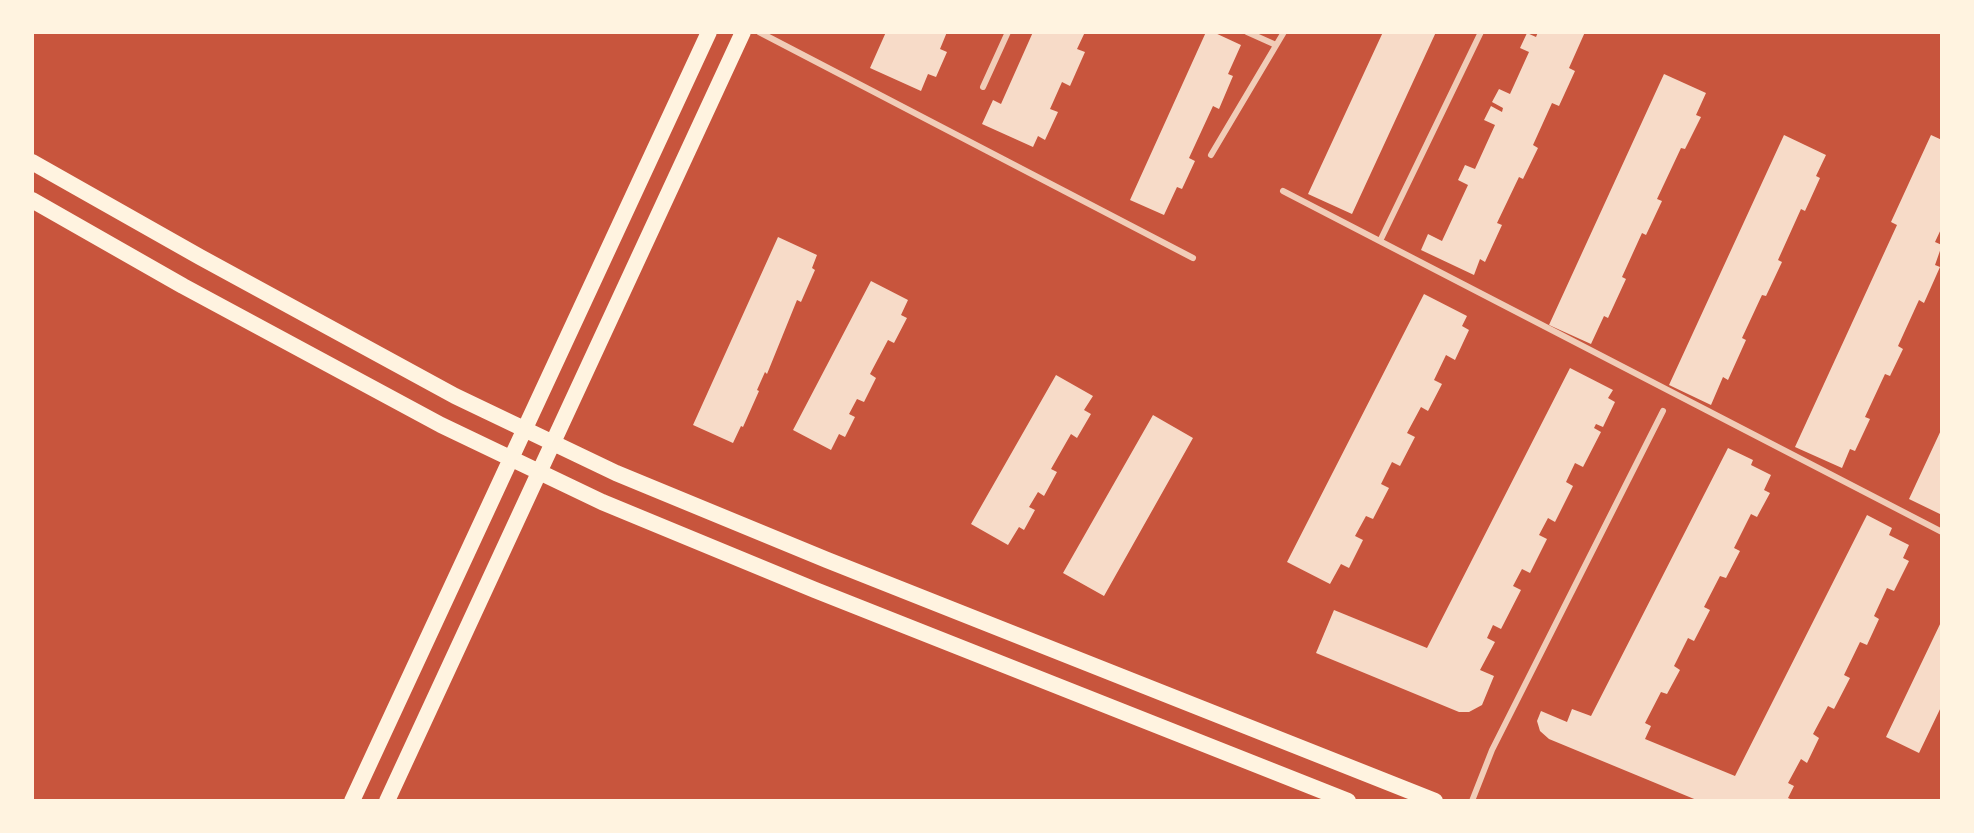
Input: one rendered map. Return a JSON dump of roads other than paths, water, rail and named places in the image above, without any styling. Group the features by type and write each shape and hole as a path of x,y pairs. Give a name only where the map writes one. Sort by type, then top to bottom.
{"main road":[{"path":"352,801 709,32"},
{"path":"387,801 743,32"},
{"path":"32,162 455,396 616,473 1435,801"},
{"path":"32,200 441,425 602,502 815,590 1348,801"}],"lane":[{"path":"759,32 1193,258"},
{"path":"983,87 1008,32"},
{"path":"1247,32 1276,45"},
{"path":"1211,155 1284,32"},
{"path":"1380,241 1481,32"},
{"path":"1283,191 1942,532"},
{"path":"1472,801 1492,750 1663,411"}]}
